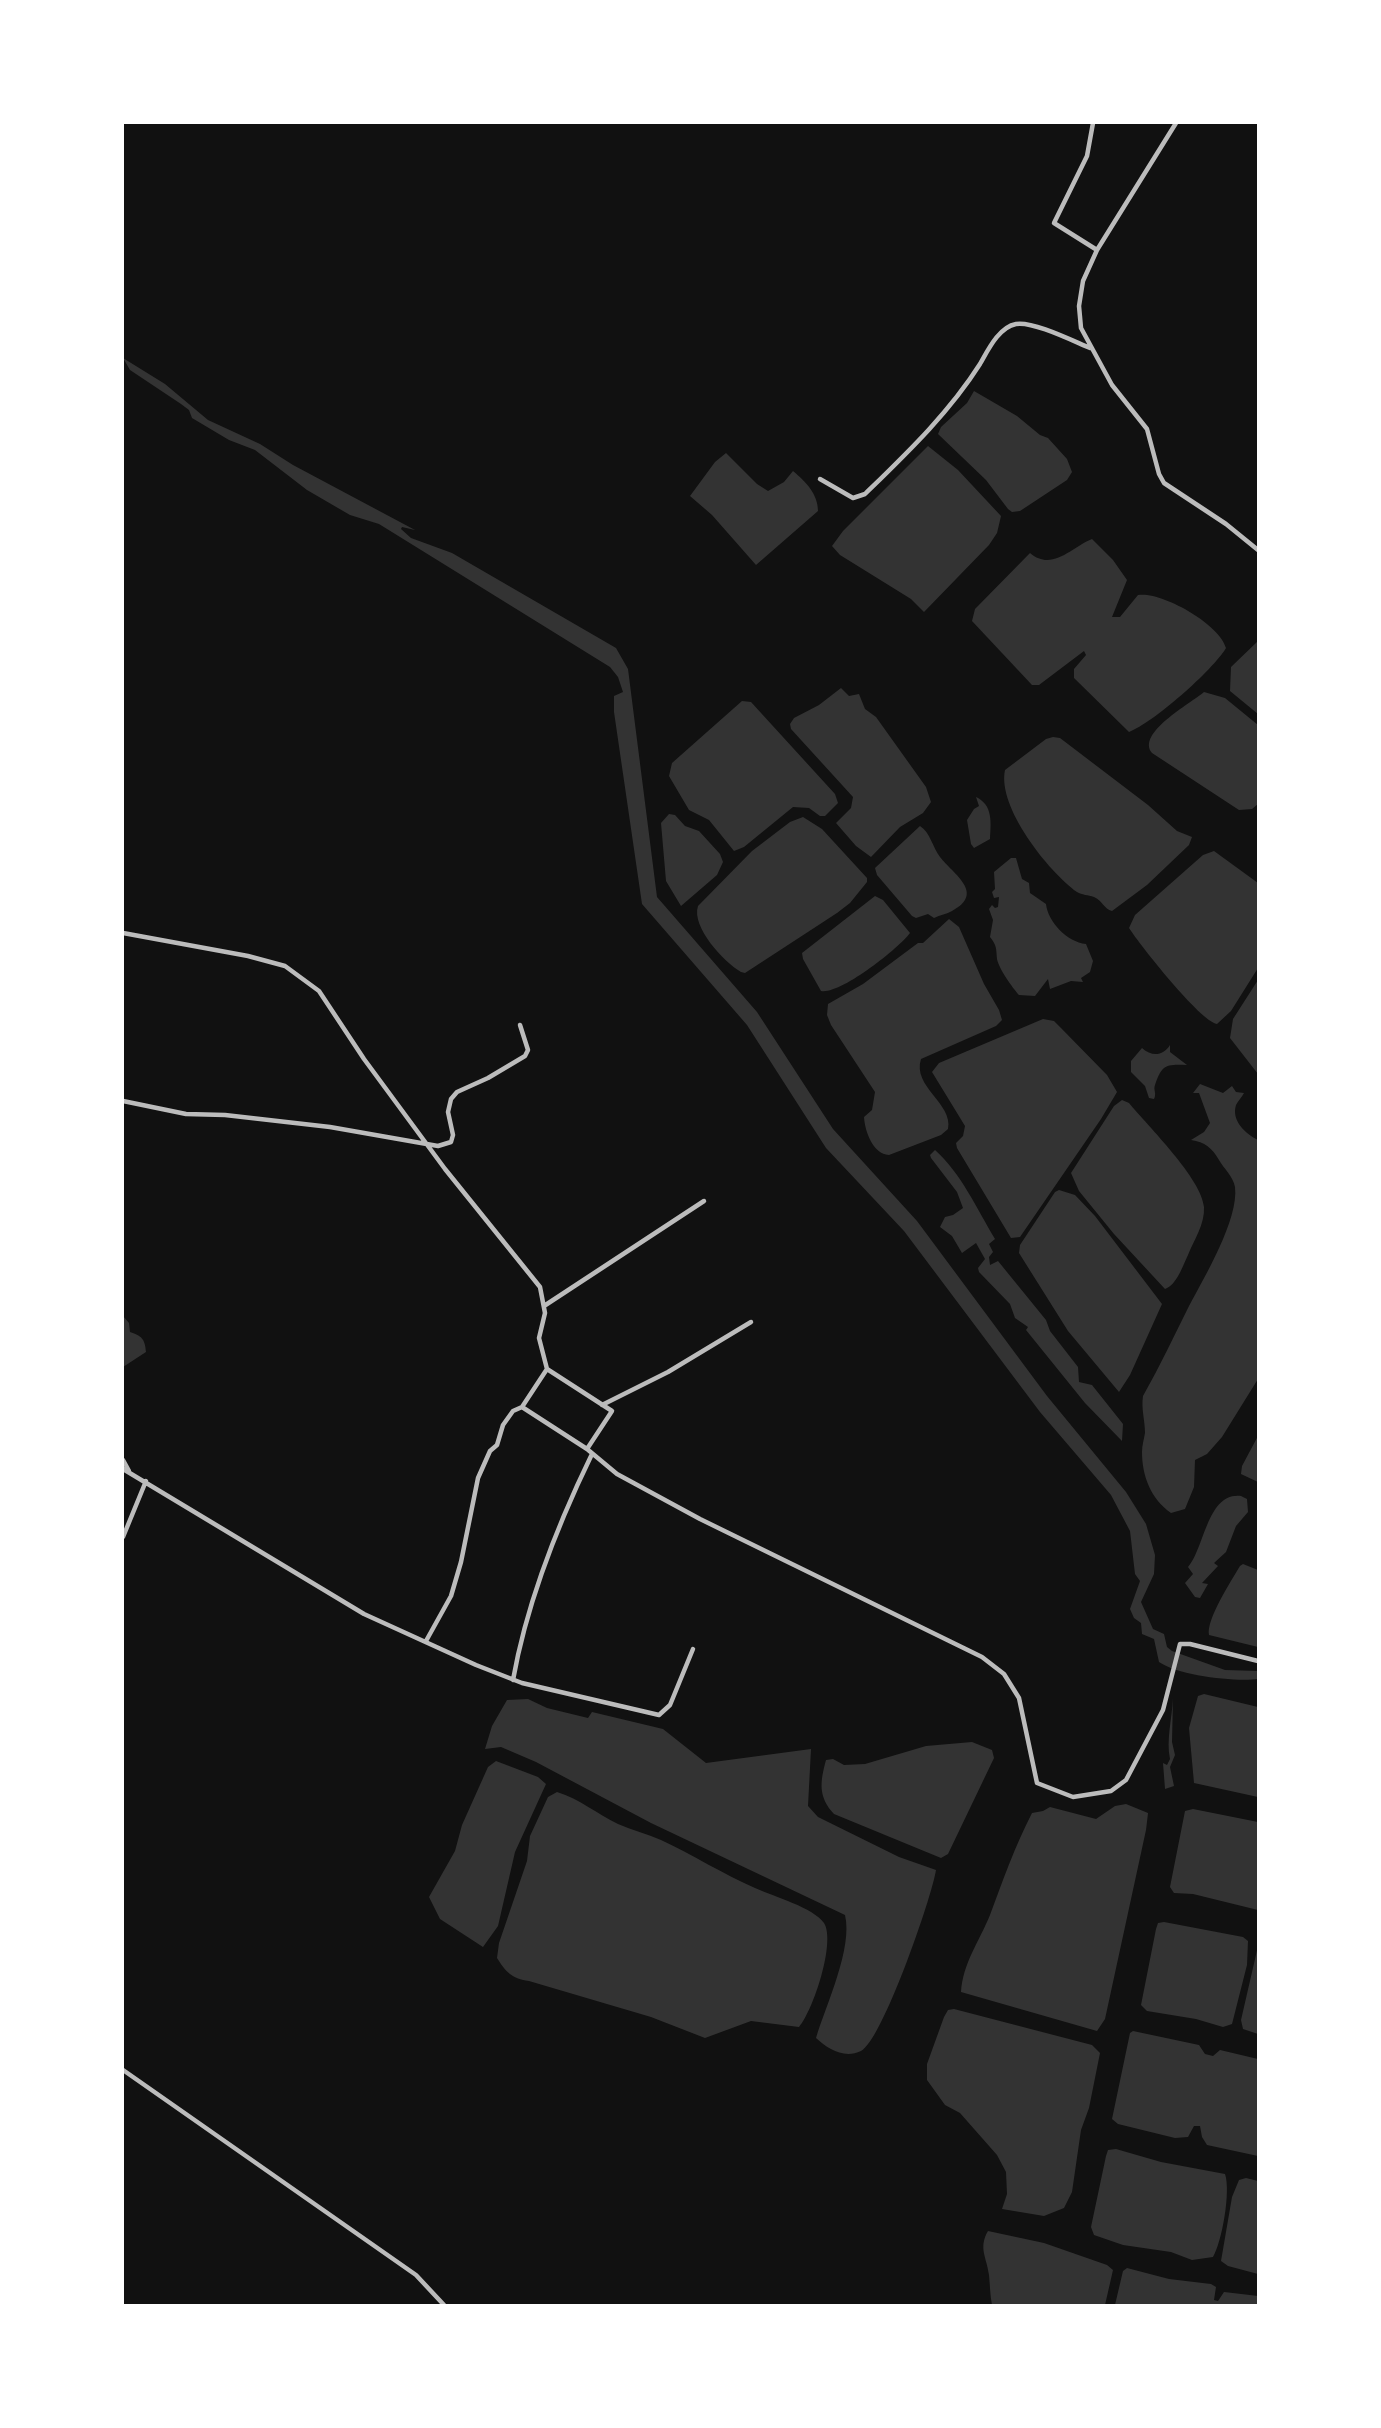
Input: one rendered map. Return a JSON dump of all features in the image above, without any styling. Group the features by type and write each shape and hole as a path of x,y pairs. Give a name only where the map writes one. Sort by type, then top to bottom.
{"street":[{"path":"1093,123 1087,156 1054,223 1097,250"},
{"path":"1176,123 1097,250 1083,282 1079,306 1081,328 1090,348 1113,385 1147,429 1159,474 1164,483 1227,524 1258,550"},
{"path":"820,479 853,498 865,494 941,418 965,387 993,342 1007,327 1017,323 1030,325 1090,348"},
{"path":"123,933 249,956 285,966 320,991 364,1059 425,1142 540,1287 545,1313 539,1338 542,1359 547,1369 612,1411 587,1449"},
{"path":"123,1101 186,1114 225,1115 425,1142 438,1146 451,1142 453,1135 448,1112 451,1100 457,1092 488,1078 525,1056 528,1050 520,1025"},
{"path":"544,1306 704,1201"},
{"path":"602,1405 668,1372 751,1322"},
{"path":"426,1641 451,1596 461,1562 478,1478 490,1451 497,1444 503,1425 513,1411 522,1407 547,1369"},
{"path":"522,1407 587,1449 617,1474 700,1519 982,1657 1004,1674 1019,1698 1037,1783 1058,1793 1073,1797 1092,1795 1111,1791 1126,1780 1162,1710 1179,1644 1190,1644 1258,1661"},
{"path":"513,1680 523,1626 538,1581 564,1515 592,1454"},
{"path":"123,1460 129,1471"},
{"path":"123,1469 364,1614 513,1680 659,1715 670,1705 693,1649"},
{"path":"123,1537 146,1481"},
{"path":"123,2070 416,2275 444,2305"}],"shaded area":[{"path":"123,358 165,384 208,420 260,444 293,465 415,530 402,527 401,529 411,538 452,553 616,648 628,669 657,897 757,1012 833,1129 917,1221 1047,1396 1126,1492 1146,1524 1155,1555 1154,1574 1141,1602 1153,1629 1164,1634 1167,1647 1172,1651 1225,1670 1258,1671 1258,1679 1236,1680 1208,1677 1180,1671 1159,1662 1154,1639 1142,1634 1141,1623 1134,1618 1130,1609 1140,1581 1135,1574 1130,1531 1111,1495 1040,1412 904,1231 826,1148 747,1025 642,904 614,712 614,696 623,692 618,677 610,667 379,524 350,515 307,490 255,450 229,440 192,418 189,410 130,370"},
{"path":"974,391 1017,416 1040,435 1048,438 1067,459 1072,472 1067,480 1020,511 1012,512 1008,509 986,480 938,434 941,427 967,403"},
{"path":"928,446 958,470 1001,516 997,533 989,545 924,612 911,599 840,555 832,546 843,531"},
{"path":"726,453 757,484 768,491 784,482 793,471 816,499 818,511 756,565 712,515 690,496 715,462"},
{"path":"1092,539 1113,560 1127,580 1112,617 1120,617 1138,595 1161,598 1202,620 1213,629 1226,648 1209,669 1182,695 1140,727 1129,732 1074,678 1074,669 1086,655 1084,651 1039,685 1032,685 972,621 975,609 1030,553 1046,560 1054,559"},
{"path":"1258,641 1258,714 1230,691 1231,667"},
{"path":"841,688 849,696 859,694 865,709 876,717 926,787 931,802 923,813 900,827 871,857 856,846 836,823 851,808 853,797 791,729 790,724 794,718 819,705"},
{"path":"1204,692 1225,698 1258,725 1258,804 1252,809 1239,810 1152,753 1149,745 1151,737 1158,728"},
{"path":"742,701 751,702 835,794 838,803 825,816 820,816 809,808 793,807 744,847 734,851 709,820 689,810 669,776 672,763"},
{"path":"1060,738 1148,805 1177,831 1192,837 1189,845 1147,885 1112,911 1097,898 1077,892 1052,869 1027,837 1009,802 1005,785 1005,770 1046,739"},
{"path":"976,797 986,805 990,815 990,839 974,848 971,844 967,820 974,809 979,806"},
{"path":"669,814 675,815 685,826 699,831 720,854 723,862 717,875 681,906 666,881 661,823"},
{"path":"803,817 822,829 867,878 867,882 850,903 837,913 745,973 741,972 710,943 699,924 698,906 752,851 790,822"},
{"path":"920,826 940,857 967,890 962,904 934,918 928,914 916,918 912,916 877,875 875,868"},
{"path":"1214,851 1258,883 1258,968 1231,1011 1217,1024 1209,1020 1185,997 1129,928 1135,915 1203,855"},
{"path":"1011,858 1016,858 1022,879 1029,883 1030,893 1046,904 1050,918 1060,930 1072,939 1086,944 1093,961 1090,972 1081,978 1083,982 1071,981 1050,989 1048,979 1035,996 1019,995 1003,973 998,963 995,945 990,937 993,920 989,909 992,905 995,908 998,907 999,897 994,898 992,892 995,889 994,872"},
{"path":"875,896 883,900 910,933 868,970 841,986 821,991 802,953"},
{"path":"949,919 959,927 1002,1020 996,1026 921,1059 922,1078 945,1111 948,1129 941,1135 889,1155 883,1154 871,1141 864,1117 872,1110 875,1092 831,1025 827,1015 828,1004 863,984 918,943 923,943"},
{"path":"1258,980 1258,1074 1230,1038 1233,1019"},
{"path":"1043,1019 1054,1021 1107,1075 1117,1092 1020,1237 1011,1238 957,1148 956,1143 963,1136 965,1126 932,1072 939,1063"},
{"path":"1170,1045 1170,1052 1187,1065 1165,1067 1155,1085 1154,1099 1149,1098 1145,1086 1131,1072 1131,1061 1142,1048 1157,1054"},
{"path":"1200,1084 1223,1093 1232,1086 1236,1092 1244,1093 1236,1105 1236,1116 1244,1131 1258,1140 1258,1379 1222,1437 1207,1454 1195,1460 1194,1487 1185,1509 1171,1513 1153,1494 1144,1470 1142,1461 1145,1433 1143,1396 1219,1248 1232,1215 1235,1200 1234,1183 1211,1149 1191,1140 1204,1132 1210,1123 1199,1093 1193,1093"},
{"path":"1122,1100 1129,1103 1184,1168 1201,1195 1204,1207 1201,1226 1182,1269 1173,1283 1165,1289 1114,1234 1079,1191 1071,1173 1114,1106"},
{"path":"935,1150 961,1180 995,1239 989,1244 993,1252 989,1257 990,1265 998,1261 1046,1320 1050,1331 1078,1367 1079,1382 1092,1385 1123,1424 1122,1441 1085,1403 1026,1330 1028,1327 1015,1318 1010,1304 979,1272 978,1268 985,1259 976,1243 962,1253 952,1236 940,1227 945,1217 963,1208 957,1192 931,1158 930,1155"},
{"path":"1059,1190 1075,1195 1095,1216 1162,1304 1130,1375 1119,1392 1068,1331 1019,1253 1020,1245 1055,1192"},
{"path":"123,1316 129,1323 130,1332 144,1341 146,1352 123,1367"},
{"path":"1258,1436 1258,1482 1241,1474 1242,1466"},
{"path":"1241,1496 1247,1499 1248,1512 1236,1526 1226,1552 1214,1563 1218,1566 1202,1583 1208,1584 1200,1598 1195,1597 1185,1583 1193,1574 1188,1567 1208,1523 1221,1503 1230,1497"},
{"path":"1243,1564 1258,1570 1258,1647 1209,1635 1215,1611"},
{"path":"1204,1694 1258,1707 1258,1797 1194,1783 1189,1728 1198,1696"},
{"path":"1173,1698 1172,1742 1175,1755 1170,1767 1174,1786 1165,1789 1163,1763 1167,1765 1170,1759 1169,1737"},
{"path":"528,1699 547,1708 588,1718 592,1712 663,1729 706,1763 811,1749 808,1806 818,1817 899,1857 936,1870 926,1908 893,1996 870,2041 861,2051 848,2054 837,2052 816,2038 842,1960 846,1928 845,1915 651,1823 536,1762 501,1747 485,1749 492,1726 507,1700"},
{"path":"972,1742 992,1750 994,1758 948,1854 941,1858 834,1814 825,1801 822,1775 826,1760 833,1759 844,1765 865,1764 926,1746"},
{"path":"496,1761 538,1777 546,1784 515,1852 498,1926 483,1947 440,1919 429,1897 455,1851 462,1825 488,1767"},
{"path":"557,1792 618,1824 661,1840 743,1883 803,1907 819,1918 824,1923 827,1932 825,1960 816,1992 805,2019 799,2027 751,2021 705,2038 651,2017 518,1979 507,1971 497,1958 499,1943 527,1861 530,1836 548,1797"},
{"path":"1126,1804 1148,1813 1146,1830 1105,2019 1097,2031 961,1992 968,1962 1032,1813 1050,1807 1096,1819 1115,1806"},
{"path":"1193,1809 1258,1822 1258,1910 1193,1894 1174,1893 1170,1887 1185,1811"},
{"path":"1164,1922 1243,1937 1248,1941 1247,1965 1232,2024 1223,2027 1196,2019 1147,2011 1141,2005 1156,1929 1158,1923"},
{"path":"1258,1946 1258,2034 1243,2029 1241,2020"},
{"path":"954,2009 1092,2045 1100,2053 1089,2108 1081,2130 1072,2192 1064,2208 1044,2216 1002,2209 1007,2194 1006,2172 997,2155 960,2113 945,2105 927,2080 927,2064 944,2017 948,2010"},
{"path":"1133,2031 1199,2045 1205,2054 1213,2056 1220,2050 1258,2059 1258,2156 1207,2145 1202,2137 1200,2126 1194,2126 1188,2137 1175,2138 1118,2124 1112,2119 1130,2033"},
{"path":"1116,2149 1161,2162 1225,2174 1227,2192 1225,2216 1220,2240 1213,2257 1192,2260 1171,2252 1123,2245 1094,2235 1091,2227 1106,2156 1108,2150"},
{"path":"1246,2178 1258,2181 1258,2274 1228,2266 1221,2261 1232,2197 1239,2180"},
{"path":"988,2231 1044,2243 1107,2265 1113,2270 1105,2305 992,2305 983,2248"},
{"path":"1127,2268 1169,2279 1211,2284 1216,2287 1214,2300 1218,2301 1224,2292 1258,2296 1258,2305 1115,2305 1123,2271"}]}
